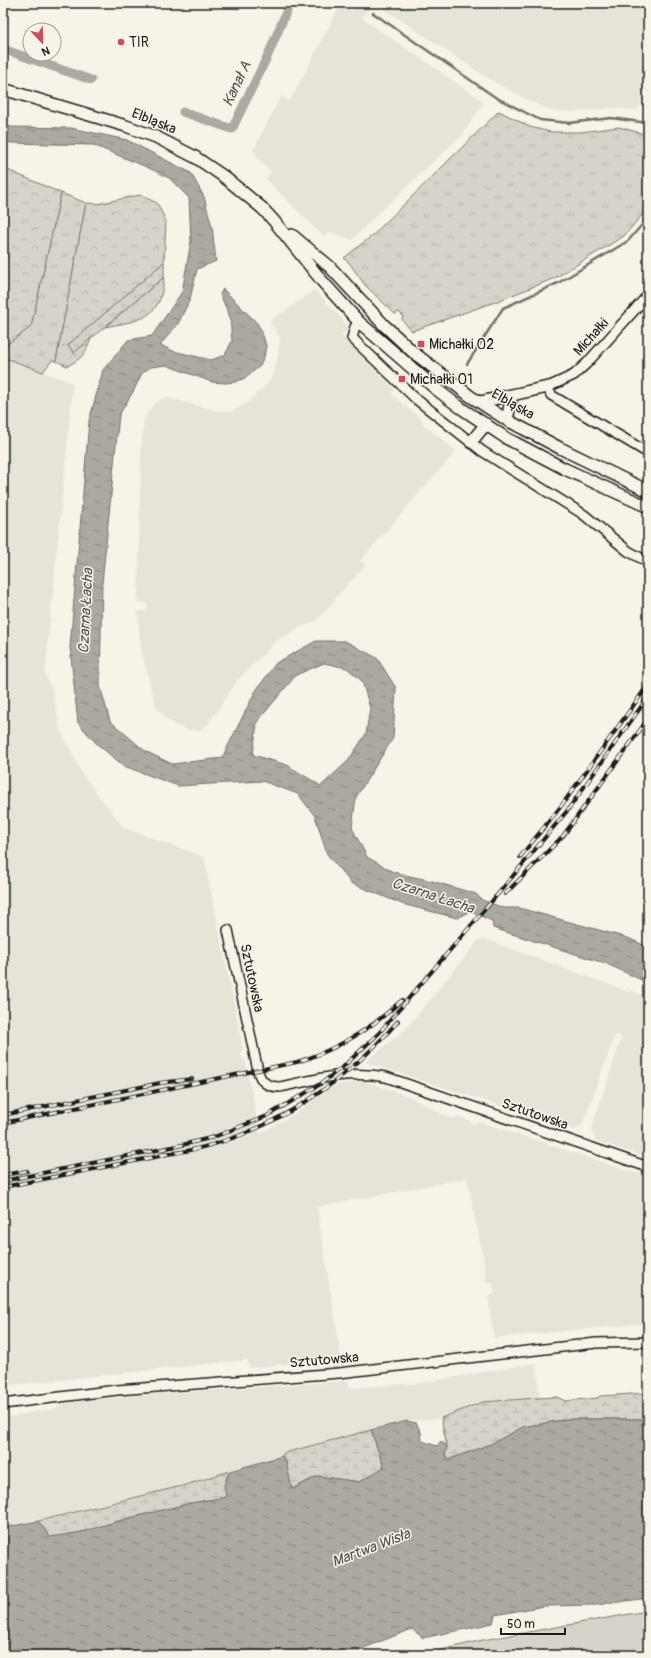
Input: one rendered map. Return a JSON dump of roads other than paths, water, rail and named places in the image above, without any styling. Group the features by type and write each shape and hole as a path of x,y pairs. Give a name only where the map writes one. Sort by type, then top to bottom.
{"main road":[{"name":"Elbląska","path":"3,90 126,126 181,149 223,176 262,208 359,322 436,389 506,438 566,469 648,507"},
{"name":"Elbląska","path":"274,221 329,266 385,326 447,379 507,420 648,491"},
{"path":"480,402 548,387"},
{"path":"507,420 512,395"},
{"path":"472,442 486,424"}],"street":[{"name":"Michałki","path":"548,387 574,375 587,363 648,295"},
{"path":"359,322 355,326 352,338 416,399 496,460 547,490 583,514 628,551 648,562"},
{"path":"548,387 550,395 648,453"},
{"name":"Sztutowska","path":"228,930 258,1071 260,1078 265,1084 272,1087 280,1087 344,1074 367,1074 386,1077 648,1167"},
{"name":"Sztutowska","path":"3,1404 117,1390 339,1373 596,1343 648,1342"}],"water":[{"name":"Czarna Łacha","path":"3,124 11,127 71,128 127,140 191,173 204,197 212,227 216,261 197,269 190,299 178,324 160,345 173,351 211,360 225,355 232,341 230,317 220,294 223,289 257,323 262,332 266,346 264,357 260,366 245,378 235,382 212,382 166,365 151,367 142,373 119,415 102,583 100,686 110,721 145,751 172,764 222,758 255,692 276,663 316,641 345,641 377,658 396,688 393,738 356,797 352,828 367,857 393,872 432,881 476,894 482,900 504,908 519,908 628,938 648,947 648,983 607,964 493,928 492,921 470,911 457,918 402,904 351,883 327,854 315,816 298,794 262,781 178,786 124,766 97,744 78,723 70,647 89,421 103,370 128,340 152,336 182,292 191,241 189,198 169,178 149,168 93,145 12,143 3,141","holes":["324,663 347,668 362,681 370,708 366,734 348,761 321,786 287,765 253,755 257,722 296,675"]},
{"name":"Martwa Wisła","path":"568,1419 648,1419 648,1598 596,1605 544,1606 495,1615 493,1623 423,1638 412,1629 359,1650 360,1655 3,1655 3,1544 8,1527 38,1521 50,1537 82,1532 122,1520 191,1503 226,1497 224,1485 230,1471 282,1456 286,1462 292,1489 318,1476 359,1482 384,1467 371,1430 407,1421 416,1423 421,1432 422,1441 437,1446 441,1441 447,1446 445,1455 450,1459 491,1444 523,1427"}],"waterway":[{"name":"Kanał A","path":"183,112 232,129 268,55 290,3"},
{"path":"373,13 495,97 540,120 569,123 611,118 648,123"},
{"name":"Kanał A","path":"3,49 91,80"},
{"path":"467,364 503,308 558,283 628,241 646,220 648,214"}],"railway":[{"path":"520,857 562,805 648,685"},
{"path":"3,1181 182,1145 214,1137 267,1116 319,1085 344,1066 379,1033 492,901 567,811 648,697"},
{"path":"505,894 563,836 648,719"},
{"path":"3,1123 297,1062 326,1051 353,1037 379,1020 402,1000"},
{"path":"160,1155 194,1149 228,1140 260,1127 291,1110 321,1092 349,1070 398,1021"},
{"path":"3,1115 160,1083 192,1079"},
{"path":"3,1187 165,1155"},
{"path":"3,1175 27,1171"}],"place":[{"name":"TIR","path":"121,42"},
{"name":"Michałki 02","path":"421,344"},
{"name":"Michałki 01","path":"402,379"}]}
